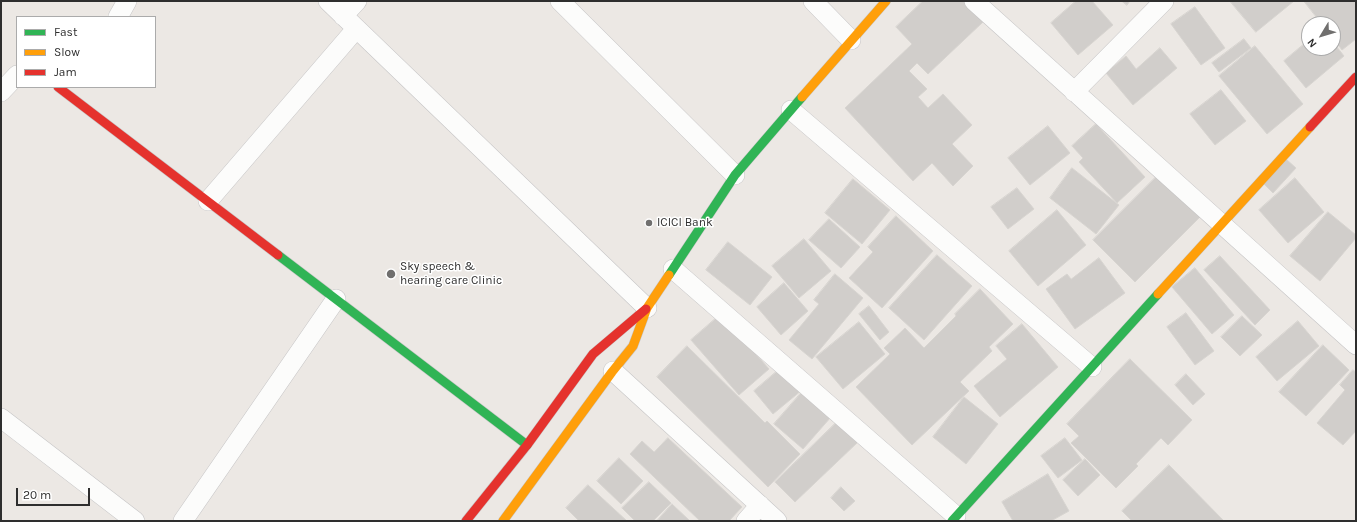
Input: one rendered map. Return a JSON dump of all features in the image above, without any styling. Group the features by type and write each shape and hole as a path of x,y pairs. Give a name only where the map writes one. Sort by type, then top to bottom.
{"street":[{"path":"119,16 127,1"},
{"path":"328,1 647,308"},
{"path":"208,201 350,23 357,1"},
{"path":"560,1 735,175"},
{"path":"813,1 851,40"},
{"path":"503,521 633,346 647,308 735,175 886,1"},
{"path":"974,1 1222,224 1355,340"},
{"path":"1074,92 1164,1"},
{"path":"1,92 16,76"},
{"path":"673,269 954,519 1356,77"},
{"path":"68,90 336,300 527,445"},
{"path":"791,110 1092,367"},
{"path":"183,521 336,300"},
{"path":"466,521 527,445 593,354 647,308"},
{"path":"613,371 777,521"},
{"path":"1,418 135,521"},
{"path":"746,521 760,506"}],"building":[{"path":"923,1 963,1 983,22 928,74 917,63 909,71 927,89 918,97 928,108 943,94 972,125 952,144 973,166 953,186 932,163 913,181 845,108 912,44 896,27"},
{"path":"1076,1 1092,1 1113,25 1078,55 1051,23"},
{"path":"1122,1 1130,1 1127,5"},
{"path":"1230,1 1294,1 1256,32"},
{"path":"1304,1 1356,1 1356,39 1342,50 1341,16 1316,16"},
{"path":"1195,7 1225,48 1201,65 1171,24"},
{"path":"1244,39 1251,48 1219,72 1212,63"},
{"path":"1255,46 1303,104 1267,134 1219,76"},
{"path":"1301,47 1301,56 1341,56 1341,52 1344,56 1306,88 1284,61"},
{"path":"1160,48 1177,68 1133,105 1106,73 1126,56 1136,69"},
{"path":"1221,90 1246,121 1215,145 1190,114"},
{"path":"1096,124 1145,177 1117,203 1079,162 1083,158 1072,146"},
{"path":"1048,126 1070,153 1030,185 1008,158"},
{"path":"1286,159 1296,168 1273,193 1263,183"},
{"path":"1072,168 1119,205 1096,234 1050,198"},
{"path":"1159,174 1201,216 1135,282 1093,240"},
{"path":"1295,178 1324,212 1288,243 1259,210"},
{"path":"853,179 890,210 862,244 825,213"},
{"path":"1017,188 1034,209 1008,229 991,207"},
{"path":"1057,210 1086,245 1038,286 1009,251"},
{"path":"1328,212 1356,235 1356,238 1320,281 1290,256"},
{"path":"896,216 933,251 882,308 849,278 873,252 868,247"},
{"path":"829,219 860,247 841,268 809,240"},
{"path":"804,239 831,271 799,298 772,266"},
{"path":"728,242 772,277 750,305 706,270"},
{"path":"937,255 972,286 924,340 889,308"},
{"path":"1220,256 1270,310 1255,325 1204,270"},
{"path":"1099,258 1125,293 1075,329 1046,289 1067,274 1071,279"},
{"path":"1195,268 1234,315 1212,334 1172,287"},
{"path":"835,274 863,298 812,359 789,340 819,304 814,300"},
{"path":"784,283 808,311 781,335 757,307"},
{"path":"980,289 1013,324 989,347 992,351 960,382 969,391 912,445 856,387 890,354 884,348 905,328 924,348"},
{"path":"869,306 889,332 880,340 859,314"},
{"path":"1186,313 1214,351 1195,365 1167,327"},
{"path":"721,314 769,369 739,395 691,340"},
{"path":"1242,316 1262,335 1240,356 1221,337"},
{"path":"1298,321 1319,346 1277,381 1256,357"},
{"path":"859,322 885,354 843,389 816,357"},
{"path":"1022,324 1058,367 1000,417 974,386 1007,359 996,346"},
{"path":"1323,345 1349,370 1306,416 1279,392"},
{"path":"687,346 765,423 767,421 800,454 768,487 657,377"},
{"path":"1130,359 1192,420 1168,445 1161,438 1136,464 1138,466 1116,488 1071,443 1079,436 1067,424"},
{"path":"782,367 802,390 773,414 754,391"},
{"path":"1353,370 1356,372 1356,431 1343,445 1317,423 1345,390 1340,385"},
{"path":"1186,374 1205,394 1193,405 1175,385"},
{"path":"802,392 831,417 803,449 774,424"},
{"path":"964,397 998,424 966,464 933,437"},
{"path":"838,421 858,442 795,502 775,482"},
{"path":"668,438 742,507 729,521 700,521 630,454 642,441 654,452"},
{"path":"1065,438 1082,460 1058,478 1041,456"},
{"path":"619,458 643,481 621,504 597,481"},
{"path":"1085,459 1100,475 1078,496 1063,480"},
{"path":"1169,465 1224,521 1132,521 1122,511"},
{"path":"1048,474 1069,511 1051,521 1013,521 1002,502"},
{"path":"649,482 671,503 653,521 635,521 622,508"},
{"path":"588,485 627,521 579,521 566,508"},
{"path":"841,487 855,501 844,511 831,498"},
{"path":"672,504 690,521 657,521"}],"traffic: fast":[{"path":"669,275 735,175 802,97"},
{"path":"278,255 527,445"},
{"path":"952,521 1158,294"}],"traffic: slow":[{"path":"802,97 886,1"},
{"path":"1158,294 1310,127"},
{"path":"503,521 612,372 633,346 647,308 669,275"}],"traffic: jam":[{"path":"1310,127 1356,77"},
{"path":"59,88 278,255"},
{"path":"466,521 527,445 593,354 646,309"}],"place":[{"name":"ICICI Bank","path":"649,223"},
{"name":"Sky speech & hearing care Clinic","path":"391,274"}]}
